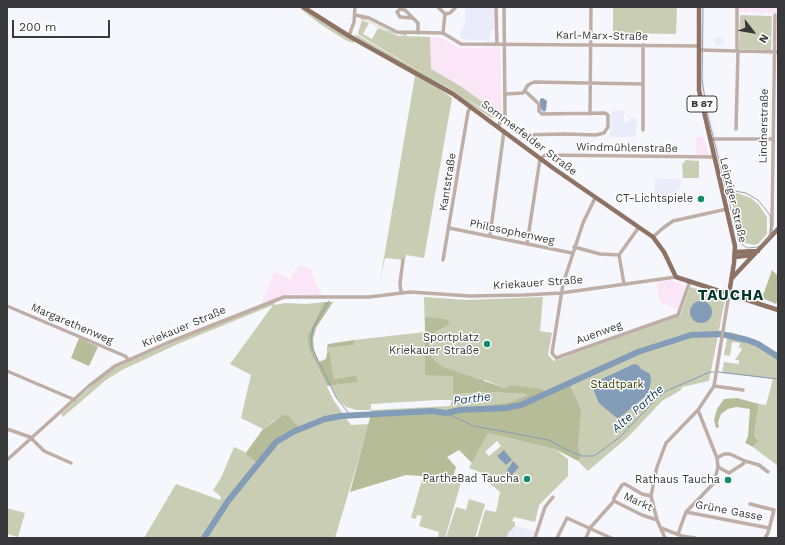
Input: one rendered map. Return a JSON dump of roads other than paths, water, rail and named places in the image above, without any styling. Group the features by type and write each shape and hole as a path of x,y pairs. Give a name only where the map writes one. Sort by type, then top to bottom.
{"main road":[{"name":"Sommerfelder Straße","path":"303,7 349,36 471,106 540,159 653,237 664,252 676,277"},
{"name":"Leipziger Straße","path":"699,7 699,90 727,209 735,254 729,294"},
{"path":"732,278 778,229"},
{"path":"735,254 756,252"},
{"path":"676,277 778,310"}],"street":[{"path":"349,36 354,25 355,7"},
{"path":"438,7 445,14"},
{"path":"445,14 450,13 456,7"},
{"path":"496,7 497,44"},
{"path":"498,126 504,115 504,7"},
{"path":"590,114 591,7"},
{"path":"736,129 738,51 737,7"},
{"path":"355,15 369,18 397,32 443,33 445,14"},
{"name":"Lindnerstraße","path":"770,238 772,224 772,139 776,52 775,15"},
{"path":"412,18 418,22 418,32"},
{"name":"Karl-Marx-Straße","path":"443,33 461,44 643,45 776,52"},
{"path":"643,45 643,130"},
{"path":"505,94 522,93 528,85 534,82 643,84"},
{"path":"515,130 522,135 596,135 603,134 608,127 608,115 606,113 543,115 539,111 539,104 525,91"},
{"name":"Kantstraße","path":"443,260 468,112 471,106"},
{"path":"490,236 504,131"},
{"path":"710,139 736,137 772,139"},
{"name":"Windmühlenstraße","path":"540,159 545,155 714,157"},
{"path":"527,244 540,159"},
{"path":"561,293 574,247 595,198"},
{"path":"653,237 673,222 727,209"},
{"path":"624,284 619,255 639,227"},
{"name":"Philosophenweg","path":"449,228 572,253"},
{"path":"574,247 600,254 619,255"},
{"path":"401,293 400,283 403,260"},
{"name":"Kriekauer Straße","path":"7,460 109,370 129,360 284,296 369,297 401,293 470,296 561,293 676,277"},
{"name":"Auenweg","path":"561,293 552,353 556,358 678,314 690,282"},
{"name":"Leipziger Straße","path":"651,496 656,467 663,447 698,410 714,386 729,294"},
{"name":"Margarethenweg","path":"7,306 125,356 129,360"},
{"path":"7,371 75,400"},
{"path":"714,386 743,390"},
{"path":"698,410 717,458 718,466 714,483"},
{"path":"7,429 32,439 44,451 71,463"},
{"path":"717,458 724,454 730,454 745,461 759,465 768,472"},
{"path":"718,466 729,473 745,461"},
{"path":"680,536 686,512 718,480"},
{"name":"Markt","path":"657,520 642,515 614,501 622,484 625,484 642,494 651,496 657,520 665,538"},
{"path":"534,538 543,512 553,497"},
{"path":"586,538 590,528 614,501"},
{"path":"750,504 776,510 765,538"},
{"name":"Grüne Gasse","path":"686,512 769,528"},
{"path":"557,538 567,518 611,538"},
{"path":"661,528 680,536 695,538"},
{"path":"665,538 671,532"}],"water":[{"path":"543,98 547,101 546,110 544,112 540,108 540,99"},
{"path":"701,301 709,304 712,312 709,320 701,323 693,320 690,312 693,304"},
{"path":"634,364 638,365 641,369 650,374 651,381 648,394 618,419 599,403 591,384"},
{"path":"504,450 512,460 506,465 497,456"},
{"path":"513,461 519,467 509,478 505,473"}],"waterway":[{"path":"329,301 313,328 311,340 312,348 336,397 350,415"},
{"name":"Parthe","path":"204,538 228,501 276,442 295,431 325,419 341,416 432,411 446,413 460,410 506,408 521,405 638,352 691,335 721,334 747,340 758,344 778,357"},
{"name":"Alte Parthe","path":"446,413 474,426 549,440 573,453 582,456 594,456 620,437 656,399 666,391 710,372 714,372"},
{"name":"Alte Parthe","path":"718,372 778,379"},
{"path":"621,417 629,427"}],"tram line":[{"path":"703,7 702,79 707,112 739,242 747,248 758,247 769,238 771,234 770,215 758,200 746,193 735,191"}],"place":[{"name":"CT-Lichtspiele","path":"701,199"},
{"name":"Sportplatz Kriekauer Straße","path":"487,344"},
{"name":"PartheBad Taucha","path":"527,479"},
{"name":"Rathaus Taucha","path":"728,480"}],"district":[{"name":"TAUCHA","path":"731,296"}],"park label":[{"name":"Stadtpark","path":"617,385"}]}
